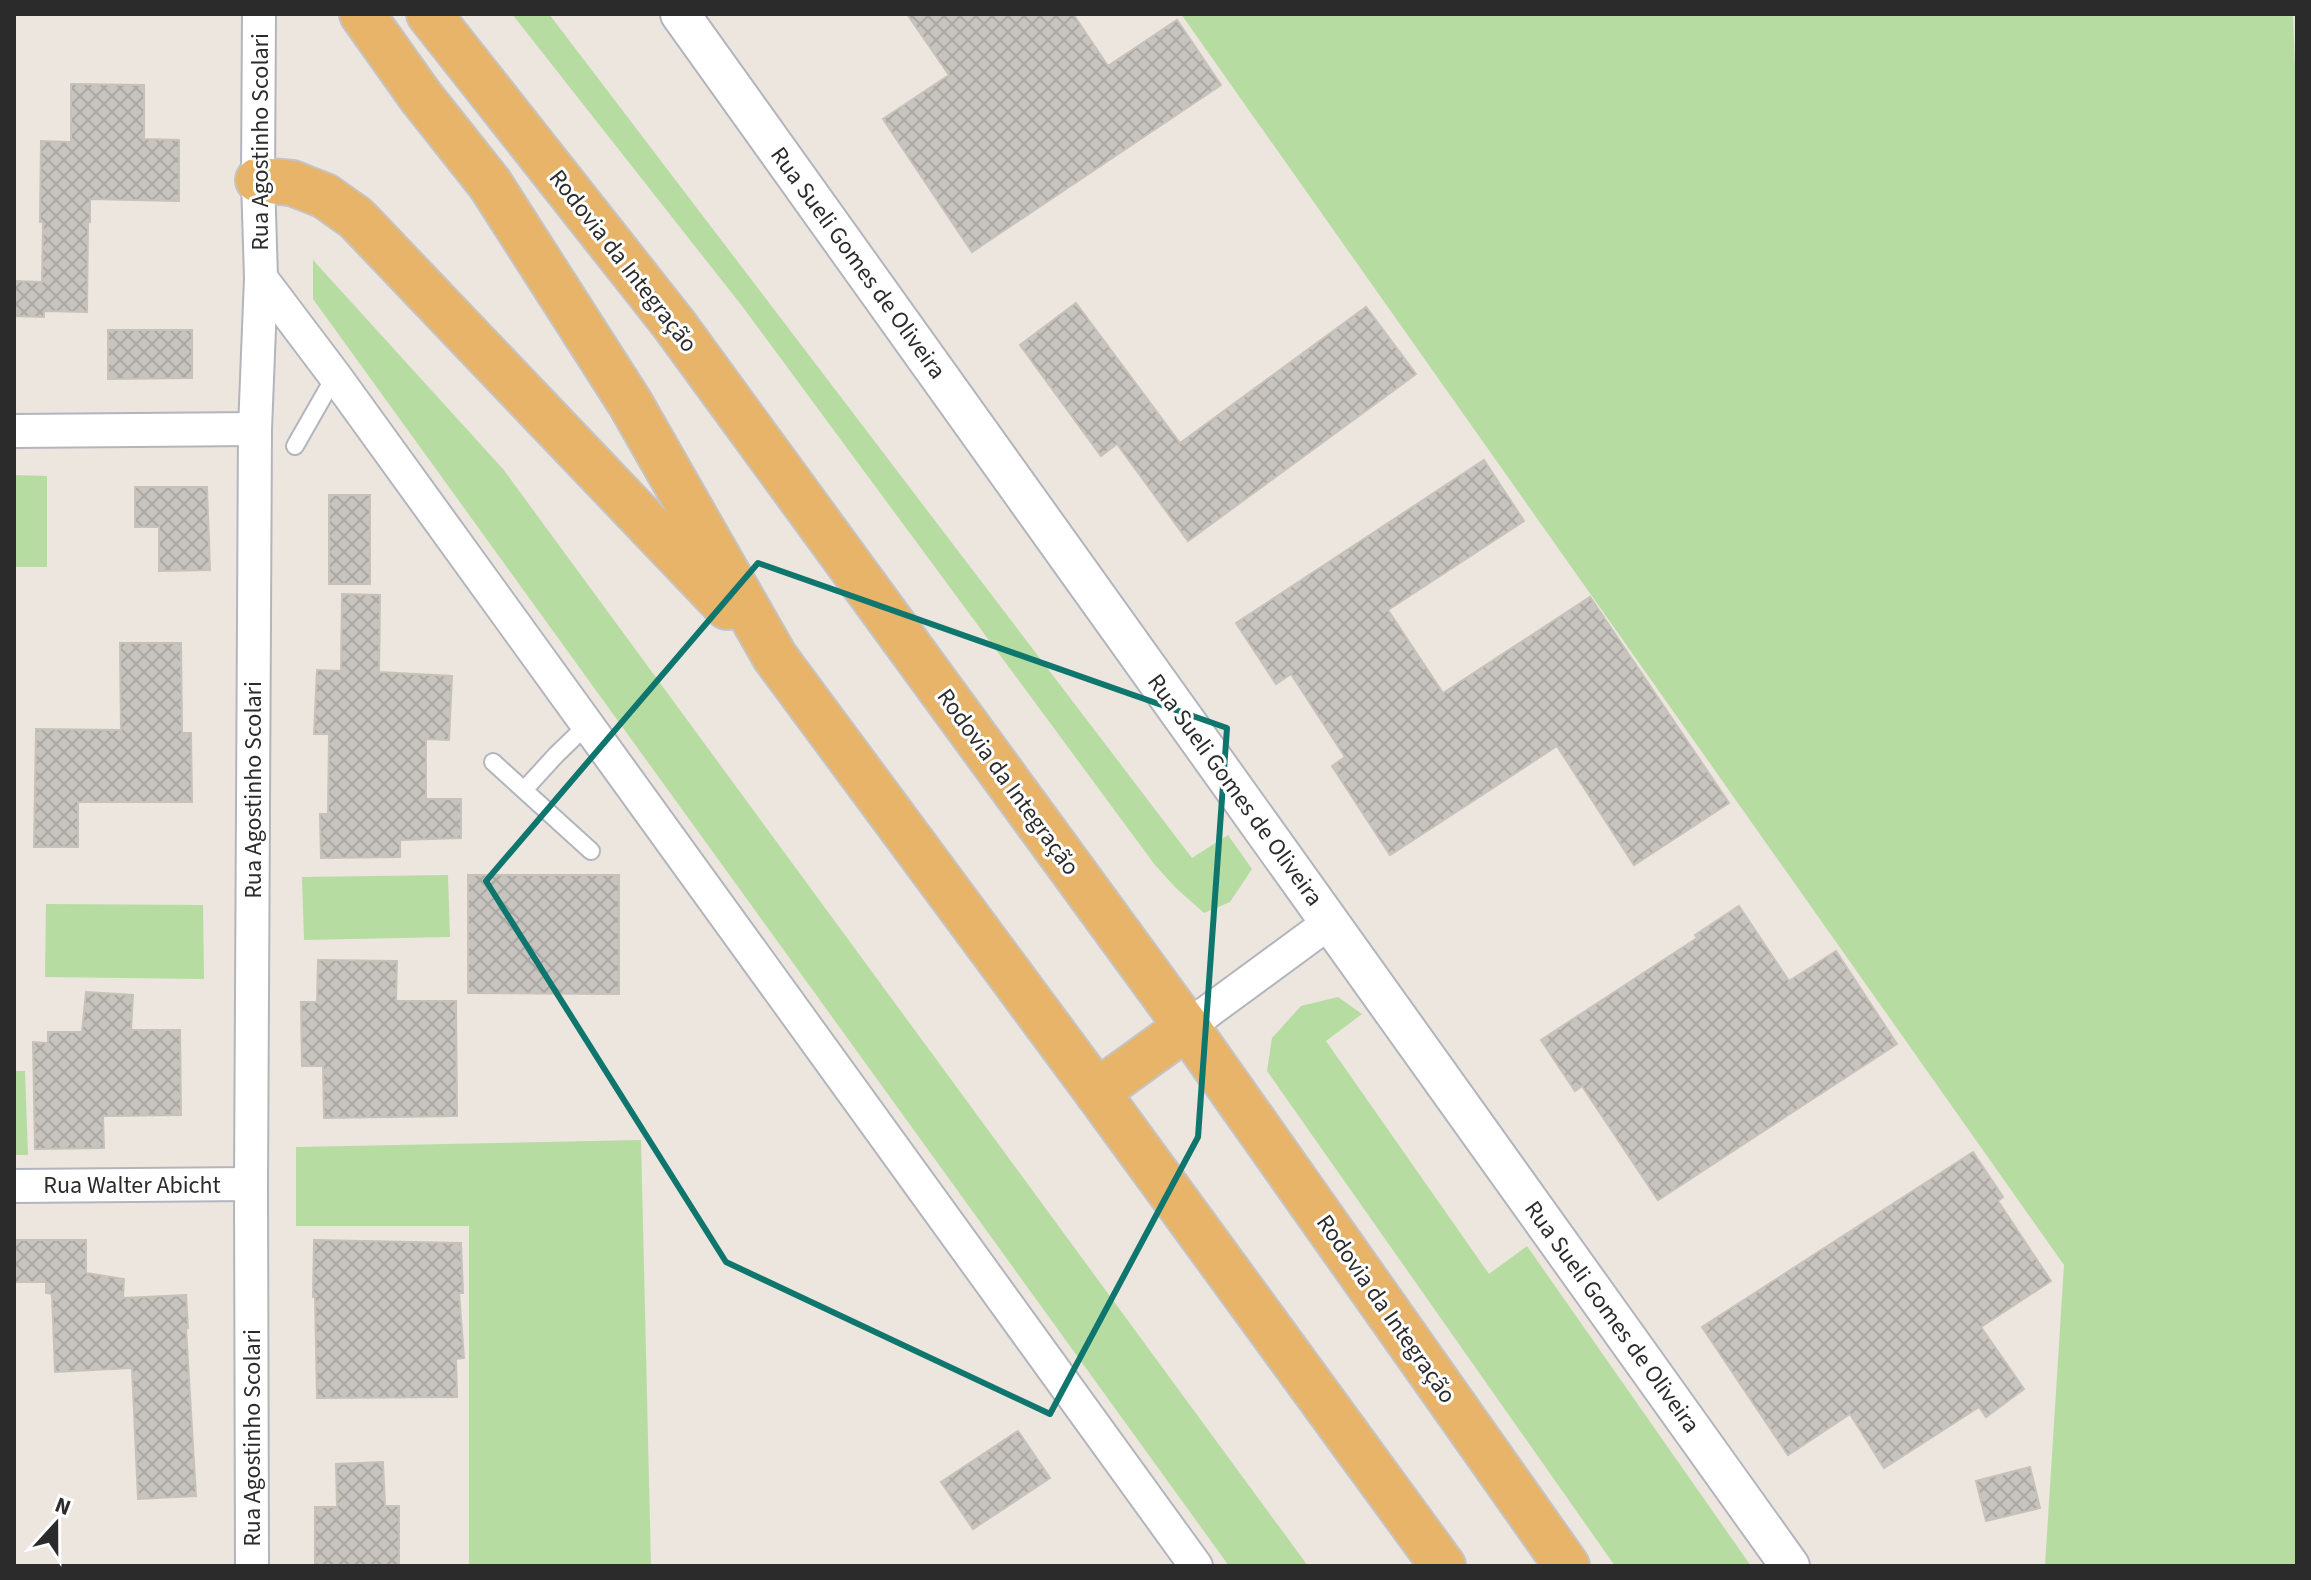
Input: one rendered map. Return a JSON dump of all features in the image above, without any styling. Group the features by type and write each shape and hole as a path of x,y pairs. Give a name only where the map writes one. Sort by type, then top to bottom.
{"highway":[{"path":"362,14 421,97 490,184 630,403 775,657 1443,1566"},
{"name":"Rodovia da Integração","path":"429,14 673,323 1187,1027 1567,1566"},
{"path":"258,180 292,183 325,196 356,218 775,657"},
{"path":"1097,1092 1187,1027"}],"street":[{"name":"Rua Agostinho Scolari","path":"252,1566 255,429 261,278 259,14"},
{"name":"Rua Sueli Gomes de Oliveira","path":"680,14 1790,1566"},
{"path":"261,278 1196,1566"},
{"path":"14,431 255,429"},
{"path":"1187,1027 1330,922"},
{"name":"Rua Walter Abicht","path":"14,1186 251,1184"}],"lane":[{"path":"295,446 335,376"},
{"path":"524,790 587,725"},
{"path":"493,762 591,851"}],"highlighted area":[{"path":"758,563 1227,728 1198,1137 1050,1414 726,1262 486,881"}],"green space":[{"path":"512,14 549,14 1192,858 1228,835 1252,869 1230,902 1204,913 1155,865 742,306"},
{"path":"1181,14 2293,14 2297,123 2297,1566 2045,1566 2064,1265"},
{"path":"313,260 503,469 1308,1566 1229,1566 313,299"},
{"path":"14,475 47,476 47,567 14,567"},
{"path":"448,875 450,937 304,940 302,877"},
{"path":"46,904 203,905 204,979 45,977"},
{"path":"1338,997 1362,1014 1326,1041 1489,1274 1527,1246 1751,1566 1615,1566 1267,1071 1272,1038 1301,1006"},
{"path":"14,1071 25,1071 28,1155 14,1155"},
{"path":"641,1140 651,1566 469,1566 469,1226 296,1226 296,1147"}],"building":[{"path":"907,14 1073,14 1108,66 1177,20 1221,85 972,252 883,119 949,75"},
{"path":"71,84 144,85 144,139 179,140 179,201 90,199 87,312 44,311 44,317 14,316 14,281 42,282 41,141 71,142"},
{"path":"1076,303 1180,443 1366,307 1416,374 1188,541 1117,444 1101,456 1020,345"},
{"path":"108,330 192,330 192,378 108,379"},
{"path":"1484,460 1524,521 1388,610 1443,693 1590,597 1729,803 1634,865 1557,746 1390,855 1332,766 1345,757 1291,674 1276,684 1236,623"},
{"path":"135,487 207,487 210,570 159,571 159,527 135,527"},
{"path":"329,495 370,495 370,584 329,584"},
{"path":"342,594 380,595 379,672 452,676 449,740 426,739 426,799 461,799 461,838 400,840 400,857 321,858 320,814 328,814 329,734 314,734 317,670 341,671"},
{"path":"120,643 181,643 182,733 191,733 192,802 78,802 78,847 34,847 36,729 121,730"},
{"path":"468,875 619,875 619,994 468,993"},
{"path":"1739,906 1789,981 1836,951 1897,1044 1658,1200 1582,1086 1575,1091 1541,1040 1697,938 1695,935"},
{"path":"318,960 397,961 396,1001 456,1001 457,1116 324,1118 323,1066 302,1066 301,1002 317,1002"},
{"path":"86,992 133,995 131,1030 180,1030 181,1115 103,1116 104,1148 35,1149 33,1042 48,1043 48,1032 82,1032"},
{"path":"1973,1152 2003,1197 1998,1201 2051,1281 1981,1327 2024,1389 1986,1417 1979,1407 1884,1468 1850,1414 1788,1455 1702,1327"},
{"path":"14,1240 86,1240 86,1273 124,1279 123,1298 186,1295 196,1496 138,1499 132,1368 55,1372 52,1294 46,1293 46,1282 14,1282"},
{"path":"314,1240 461,1243 463,1293 459,1293 464,1358 456,1359 457,1397 317,1398"},
{"path":"1018,1431 1050,1478 973,1529 941,1482"},
{"path":"383,1462 385,1506 399,1506 399,1566 315,1566 315,1507 337,1507 336,1464"},
{"path":"2030,1467 2040,1508 1986,1521 1976,1481"}]}
